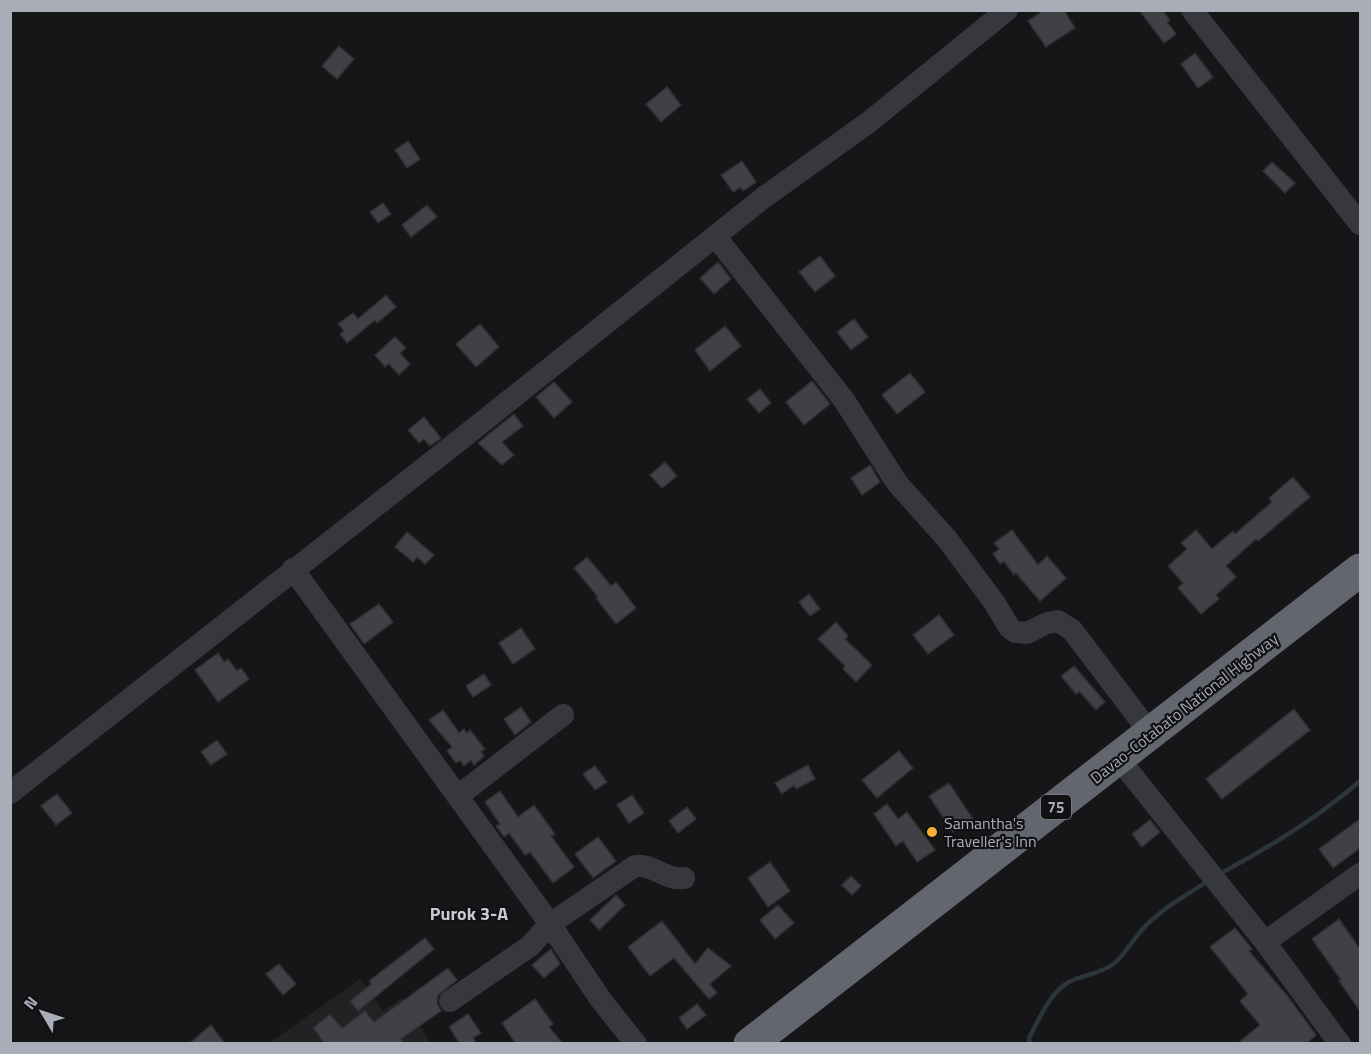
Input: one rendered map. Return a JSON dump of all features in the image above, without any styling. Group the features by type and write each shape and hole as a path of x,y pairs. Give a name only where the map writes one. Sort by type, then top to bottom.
{"highway":[{"name":"Davao-Cotabato National Highway","path":"758,1041 1360,570"}],"street":[{"path":"10,793 461,439 763,198 869,122 1008,10"},
{"path":"1192,10 1360,224"},
{"path":"715,236 844,400 897,483 940,531 994,602 1009,627 1015,632 1027,633 1047,623 1058,621 1072,630 1151,734"},
{"path":"293,569 458,796 526,894 550,924 601,1000 636,1044"},
{"path":"458,796 563,715"},
{"path":"1119,759 1265,942 1340,1044"},
{"path":"450,1001 530,946 550,924 635,866 641,865 672,877 684,878"},
{"path":"1265,942 1360,874"}],"shaded area":[{"path":"360,979 383,1011 402,998 431,1043 268,1044"}],"building":[{"path":"1044,10 1064,10 1075,28 1046,47 1028,21"},
{"path":"1139,10 1162,10 1170,20 1167,22 1176,34 1164,43"},
{"path":"339,46 354,59 337,79 322,66"},
{"path":"1195,53 1213,77 1198,88 1181,64"},
{"path":"667,87 681,105 661,122 646,104"},
{"path":"408,141 420,159 407,168 395,150"},
{"path":"742,161 756,182 743,191 741,187 733,192 721,175"},
{"path":"1272,162 1295,183 1285,193 1263,171"},
{"path":"383,203 391,214 378,223 370,212"},
{"path":"427,205 437,217 411,237 402,225"},
{"path":"820,256 835,276 815,292 799,272"},
{"path":"718,262 731,279 714,294 700,278"},
{"path":"386,295 396,307 377,323 375,320 347,343 340,334 344,331 338,324 353,313 358,319"},
{"path":"854,319 868,337 851,350 837,332"},
{"path":"480,324 499,347 476,367 456,344"},
{"path":"725,326 741,346 710,371 695,350"},
{"path":"395,337 406,348 400,353 410,364 399,375 389,364 385,367 375,355"},
{"path":"910,373 925,392 897,414 882,395"},
{"path":"812,381 830,404 804,425 786,402"},
{"path":"554,382 572,402 554,418 536,397"},
{"path":"760,389 771,403 759,413 747,399"},
{"path":"514,414 523,426 502,442 514,455 502,465 478,443"},
{"path":"424,417 441,438 430,446 424,439 419,443 408,430"},
{"path":"665,462 677,476 662,488 650,475"},
{"path":"870,465 880,482 862,495 851,478"},
{"path":"1293,477 1310,497 1258,541 1256,539 1226,566 1236,577 1216,595 1219,599 1201,614 1178,588 1183,583 1168,566 1187,549 1181,543 1196,530 1212,549 1233,531 1235,534 1272,502 1269,498"},
{"path":"1012,530 1038,565 1047,556 1066,578 1040,601 1016,573 1014,575 1004,561 1000,564 993,554 999,549 994,543"},
{"path":"407,532 434,555 425,564 417,557 413,562 395,547"},
{"path":"587,557 611,586 616,582 636,608 616,624 596,598 598,597 574,568"},
{"path":"809,594 820,609 810,616 799,602"},
{"path":"379,604 393,622 364,644 350,624"},
{"path":"939,615 954,635 928,654 913,635"},
{"path":"836,622 848,636 845,639 872,665 856,682 843,669 845,666 818,639"},
{"path":"521,628 535,649 513,664 499,643"},
{"path":"218,653 224,662 228,659 237,671 241,668 249,679 218,702 195,670"},
{"path":"1074,666 1105,702 1096,710 1079,691 1076,694 1061,676"},
{"path":"484,674 491,685 473,697 466,686"},
{"path":"521,707 531,722 515,735 504,719"},
{"path":"1294,709 1310,730 1222,799 1206,779"},
{"path":"443,710 459,733 464,729 467,733 470,730 485,749 481,752 484,756 474,765 471,760 464,766 460,760 456,763 447,751 452,747 429,720"},
{"path":"217,740 227,754 211,765 201,752"},
{"path":"899,751 913,768 877,798 862,780"},
{"path":"808,765 815,779 796,789 794,785 782,794 775,783"},
{"path":"595,766 607,782 595,790 583,774"},
{"path":"949,783 973,819 953,832 929,796"},
{"path":"500,791 518,817 534,805 555,834 551,836 574,867 553,883 530,852 525,855 509,833 504,837 496,826 500,824 485,802"},
{"path":"57,794 72,813 56,825 41,806"},
{"path":"632,795 644,813 629,823 617,805"},
{"path":"887,804 898,819 907,812 935,850 917,862 903,841 896,846 874,814"},
{"path":"687,807 696,819 678,833 669,821"},
{"path":"1360,819 1360,848 1333,868 1319,849"},
{"path":"1150,820 1160,832 1142,847 1132,834"},
{"path":"598,837 616,861 593,878 575,854"},
{"path":"770,862 790,891 768,907 748,878"},
{"path":"851,876 861,886 852,895 842,885"},
{"path":"616,895 625,905 599,930 590,920"},
{"path":"778,905 794,923 775,939 760,920"},
{"path":"1339,919 1360,949 1360,1011 1312,939"},
{"path":"662,921 695,964 708,948 731,966 710,984 717,993 709,999 674,958 650,976 628,947"},
{"path":"1235,928 1252,949 1249,951 1289,998 1316,1035 1306,1044 1237,1044 1260,1025 1240,1001 1248,994 1210,947"},
{"path":"425,938 434,949 358,1011 350,1001 371,984 369,981"},
{"path":"551,949 560,964 544,978 532,965"},
{"path":"279,964 296,984 283,995 266,974"},
{"path":"448,968 457,980 438,995 437,1003 441,1011 401,1039 404,1044 325,1044 313,1028 330,1014 342,1028 365,1011 374,1022"},
{"path":"535,999 553,1024 549,1027 563,1044 516,1044 502,1023"},
{"path":"697,1004 706,1015 687,1029 679,1018"},
{"path":"468,1014 481,1033 473,1038 477,1044 460,1044 449,1027"},
{"path":"211,1025 225,1044 189,1044 199,1035"}],"waterway":[{"path":"1225,871 1295,830 1360,781"},
{"path":"1030,1044 1029,1038 1041,1015 1050,1000 1062,987 1112,965 1156,916 1205,883"}],"place":[{"name":"Samantha's Traveller's Inn","path":"932,832"}],"district":[{"name":"Purok 3-A","path":"469,913"}]}
